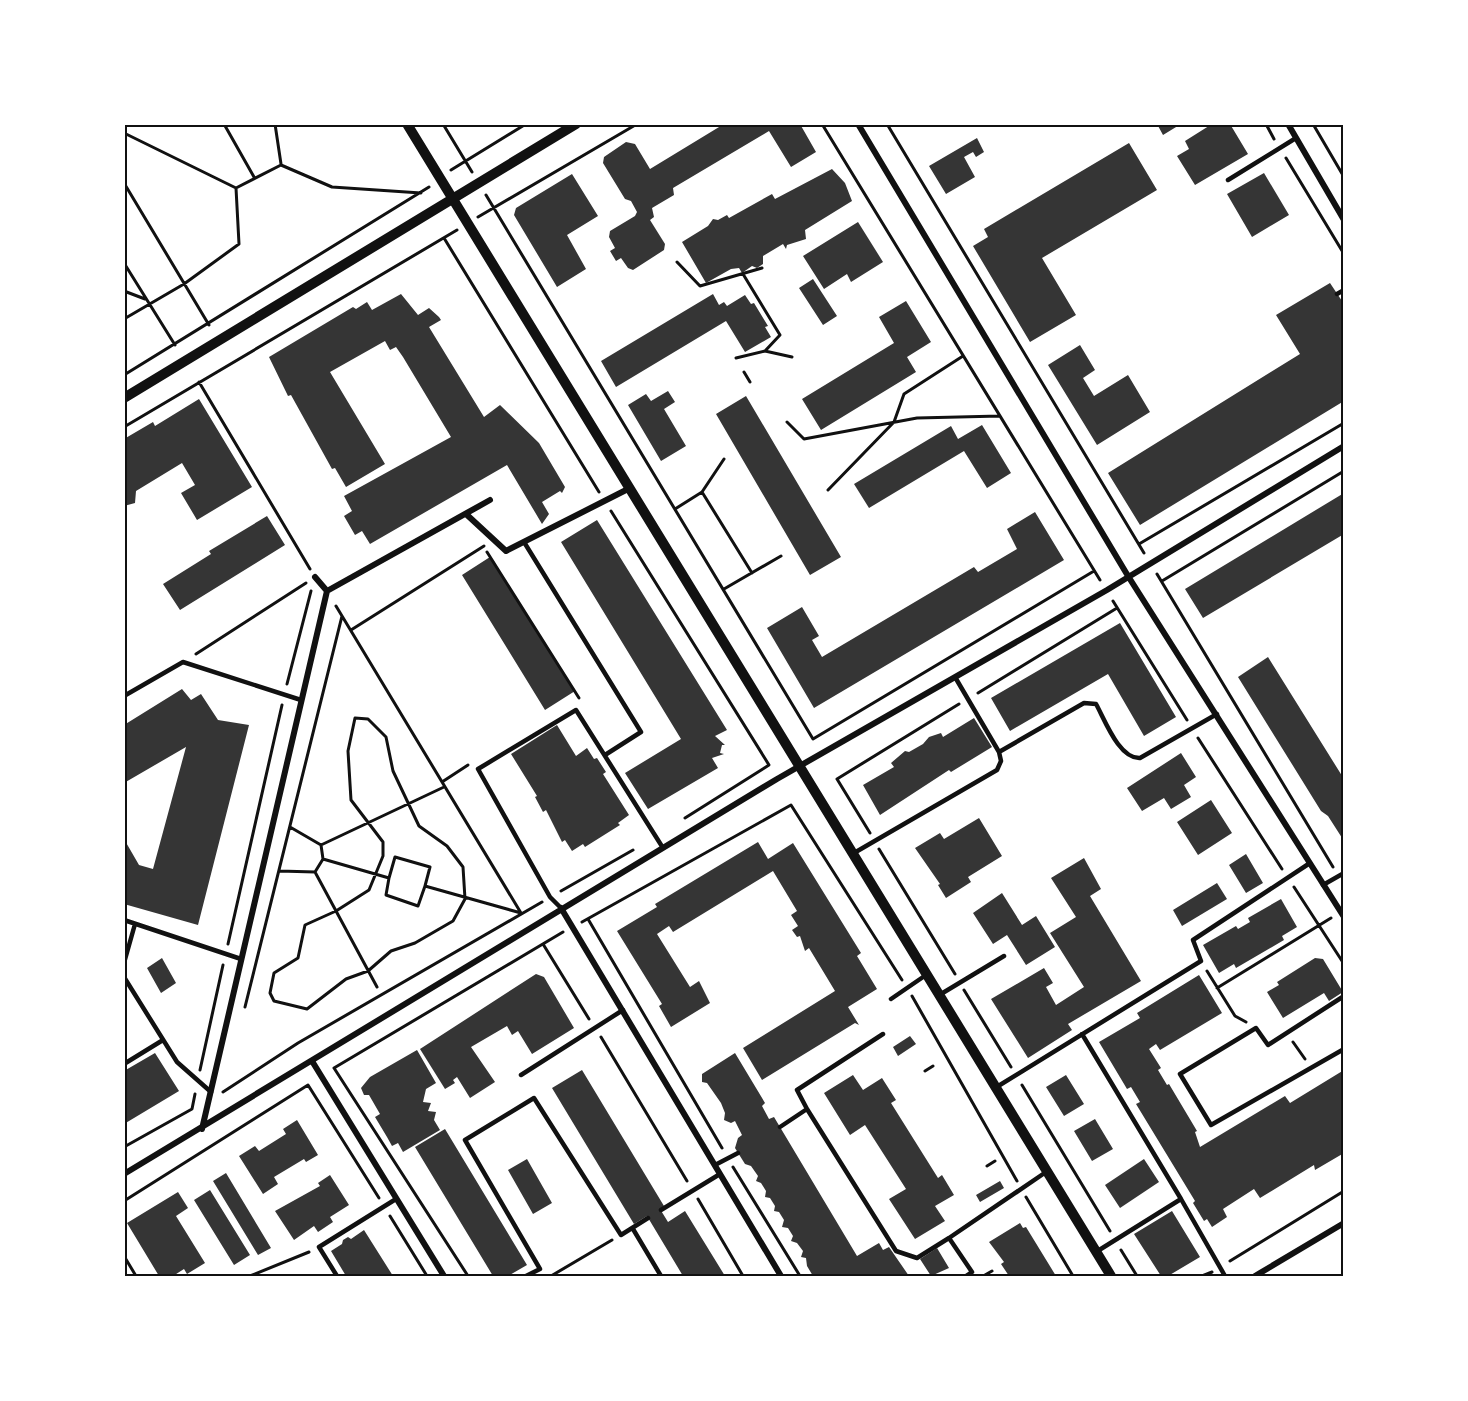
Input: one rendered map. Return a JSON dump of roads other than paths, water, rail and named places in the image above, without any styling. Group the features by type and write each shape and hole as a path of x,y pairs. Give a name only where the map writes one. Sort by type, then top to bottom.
{"street":[{"path":"407,124 1111,1276"},
{"path":"124,398 576,124"},
{"path":"858,124 1128,576 1342,915"},
{"path":"1288,124 1344,220"},
{"path":"124,1174 202,1129 561,908 798,767 1107,590 1344,446"},
{"path":"466,514 506,551 628,489"},
{"path":"202,1129 327,591 490,500"},
{"path":"315,577 327,591"},
{"path":"561,908 781,1276"},
{"path":"312,1061 444,1276"},
{"path":"1255,1276 1344,1223"}],"lane":[{"path":"1228,180 1296,138"},
{"path":"1337,294 1344,290"},
{"path":"524,542 641,732 605,755"},
{"path":"124,696 183,662 300,700"},
{"path":"852,855 997,770 1001,761 999,752 955,677"},
{"path":"999,752 1088,701 1096,704 1124,752 1133,758 1140,758 1216,714"},
{"path":"561,908 550,897 478,769 576,710 663,848"},
{"path":"995,1088 1201,961 1193,939 1310,863"},
{"path":"1323,885 1341,874"},
{"path":"124,920 225,956 241,959"},
{"path":"124,963 135,924"},
{"path":"939,996 1004,957"},
{"path":"891,999 926,975"},
{"path":"124,977 177,1062 198,1083 211,1092"},
{"path":"1344,996 1268,1044 1256,1028 1180,1074 1211,1125 1344,1049"},
{"path":"521,1075 622,1010"},
{"path":"883,1034 797,1090 896,1251 917,1258 1047,1172"},
{"path":"1082,1034 1225,1276"},
{"path":"124,1064 163,1040"},
{"path":"544,1276 465,1140 534,1098 621,1235 648,1218"},
{"path":"780,1127 807,1109"},
{"path":"715,1165 738,1153"},
{"path":"661,1210 720,1174"},
{"path":"337,1276 319,1248 396,1199"},
{"path":"1096,1252 1181,1199"},
{"path":"633,1229 661,1276"},
{"path":"949,1238 972,1272 966,1276"},
{"path":"526,1276 540,1269"}]}
